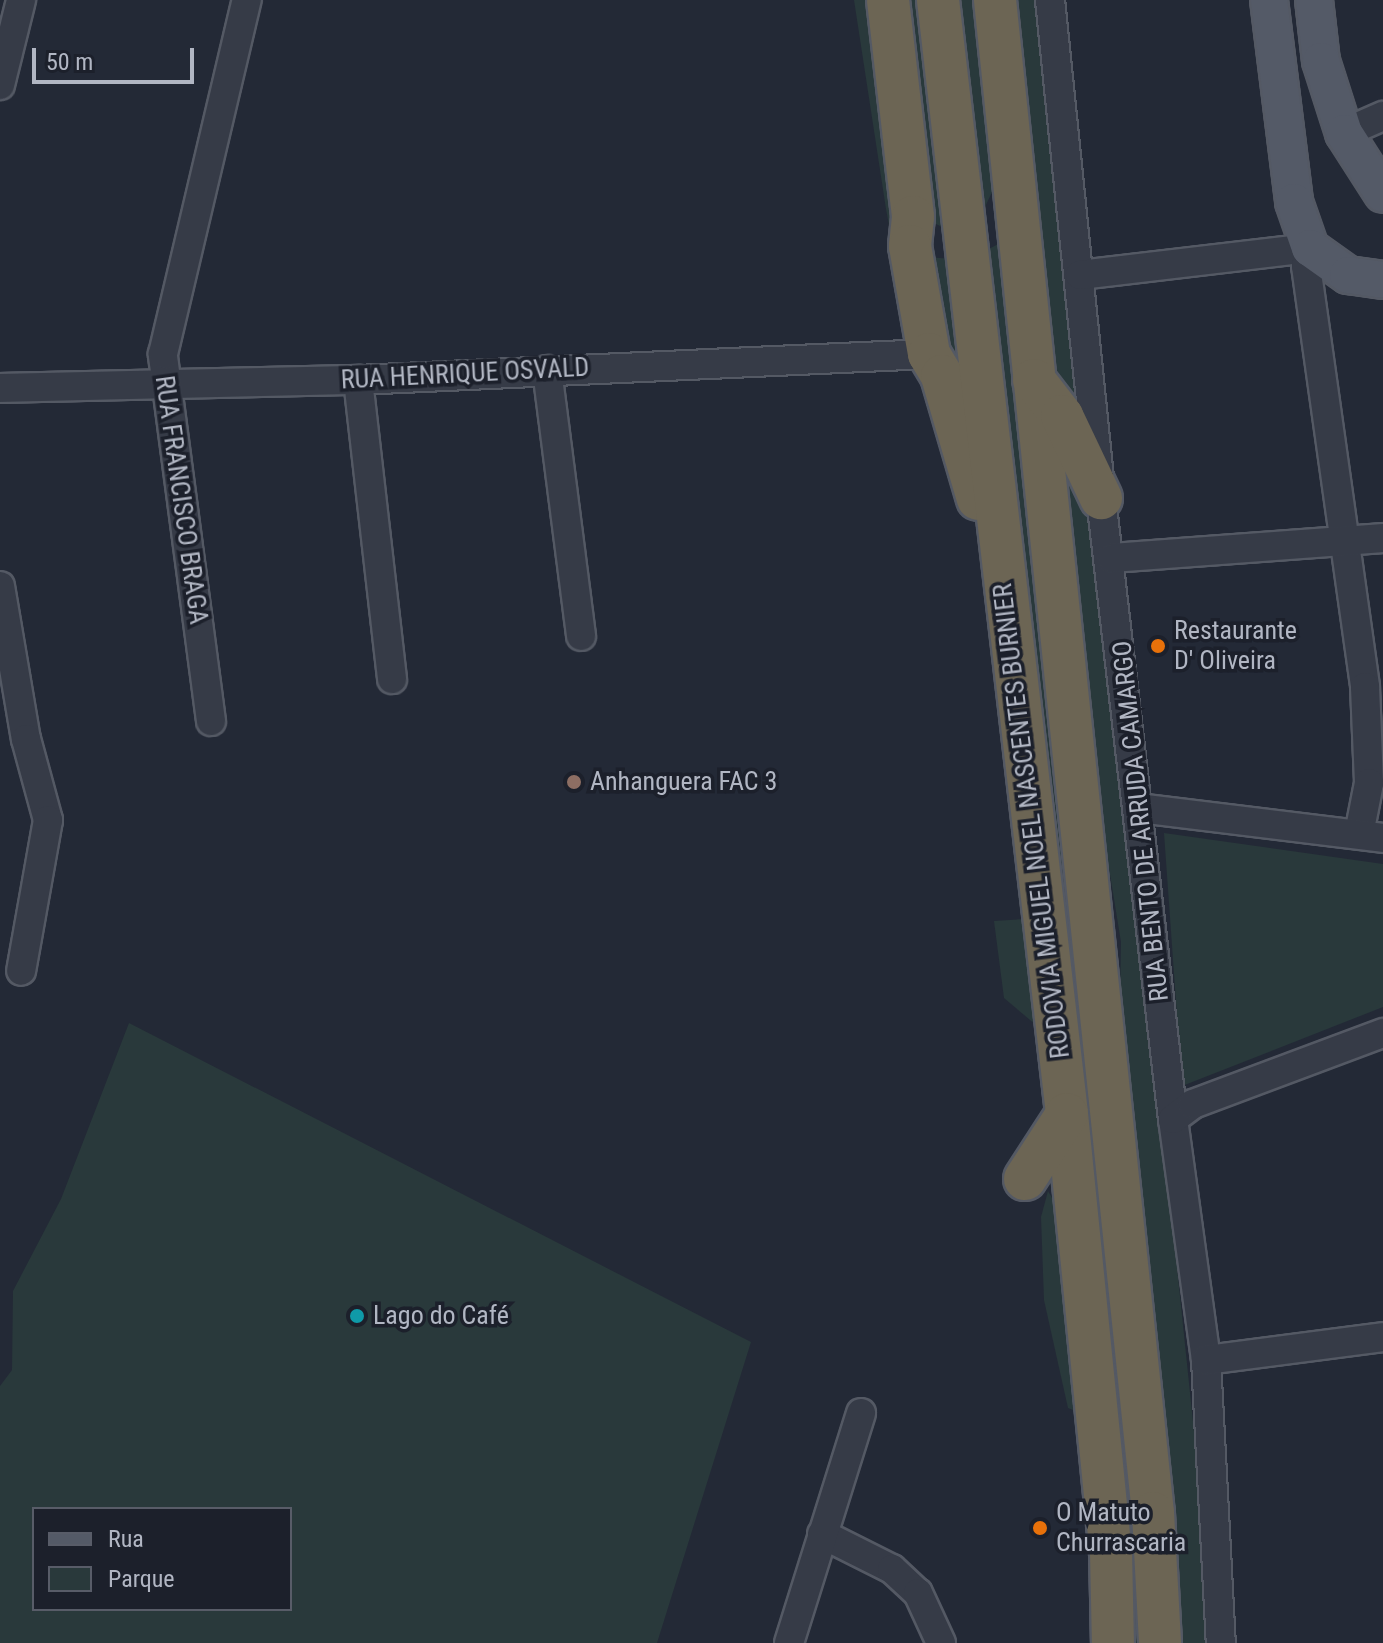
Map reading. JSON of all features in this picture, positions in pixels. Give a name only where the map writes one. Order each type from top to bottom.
[{"type":"highway","points":[[888,0],[913,217],[910,246],[929,354],[942,376],[1001,568]]},
{"type":"highway","name":"RODOVIA MIGUEL NOEL NASCENTES BURNIER","points":[[938,0],[965,242],[986,385],[1001,568],[1067,1114],[1111,1551],[1113,1643]]},
{"type":"highway","name":"RODOVIA MIGUEL NOEL NASCENTES BURNIER","points":[[995,0],[1031,375],[1153,1513],[1160,1643]]},
{"type":"highway","points":[[913,217],[925,233],[965,242],[1002,214],[1012,184]]},
{"type":"highway","points":[[1031,375],[1062,416],[1101,498]]},
{"type":"highway","points":[[1025,1179],[1067,1114]]},
{"type":"main road","points":[[1269,0],[1289,165],[1310,248],[1373,278]]},
{"type":"main road","points":[[1314,0],[1321,61],[1351,147],[1383,194]]},
{"type":"main road","points":[[1289,165],[1310,145],[1351,147]]},
{"type":"street","points":[[0,85],[21,0]]},
{"type":"street","name":"RUA FRANCISCO BRAGA","points":[[211,721],[163,354],[247,0]]},
{"type":"street","name":"RUA BENTO DE ARRUDA CAMARGO","points":[[1050,0],[1101,498],[1112,558],[1173,1119],[1206,1360],[1221,1643]]},
{"type":"street","points":[[1351,147],[1383,116]]},
{"type":"street","points":[[1080,275],[1310,248],[1306,266],[1365,687],[1371,836],[1139,808]]},
{"type":"street","points":[[1315,315],[1321,296],[1373,278]]},
{"type":"street","name":"RUA HENRIQUE OSVALD","points":[[0,388],[358,380],[929,354]]},
{"type":"street","points":[[547,370],[581,636]]},
{"type":"street","points":[[358,380],[392,679]]},
{"type":"street","points":[[1112,558],[1345,537],[1383,538]]},
{"type":"street","points":[[0,586],[26,739],[48,820],[21,971]]},
{"type":"street","points":[[1173,1119],[1193,1104],[1380,1041]]},
{"type":"street","points":[[1206,1360],[1383,1337]]},
{"type":"street","points":[[789,1643],[861,1413]]},
{"type":"street","points":[[822,1534],[892,1569],[910,1585],[934,1621],[941,1643]]},
{"type":"green space","points":[[854,0],[876,0],[909,331],[886,209]]},
{"type":"green space","points":[[898,0],[924,0],[944,228],[930,221]]},
{"type":"green space","points":[[956,0],[975,0],[993,190],[984,209]]},
{"type":"green space","points":[[1011,0],[1043,0],[1082,400],[1075,404],[1049,374]]},
{"type":"green space","points":[[1002,242],[1041,654],[1145,1643],[1128,1643],[985,251]]},
{"type":"green space","points":[[926,257],[954,259],[961,397]]},
{"type":"green space","points":[[1062,436],[1095,525],[1110,702],[1136,871],[1210,1586],[1208,1643],[1180,1643],[1176,1523],[1120,998],[1121,942],[1087,733],[1078,654],[1078,575],[1058,483]]},
{"type":"green space","points":[[1164,833],[1383,864],[1383,1007],[1182,1086]]},
{"type":"green space","points":[[1024,919],[1036,1025],[1004,998],[994,921]]},
{"type":"green space","name":"Lago do Café","points":[[129,1023],[751,1342],[657,1643],[0,1643],[0,1386],[12,1370],[13,1291],[61,1199]]},
{"type":"green space","points":[[1048,1191],[1058,1208],[1078,1412],[1068,1408],[1044,1300],[1041,1217]]},
{"type":"place","name":"Restaurante D' Oliveira","points":[[1158,646]]},
{"type":"place","name":"Anhanguera FAC 3","points":[[574,782]]},
{"type":"place","name":"Lago do Café","points":[[357,1316]]},
{"type":"place","name":"O Matuto Churrascaria","points":[[1040,1528]]}]
